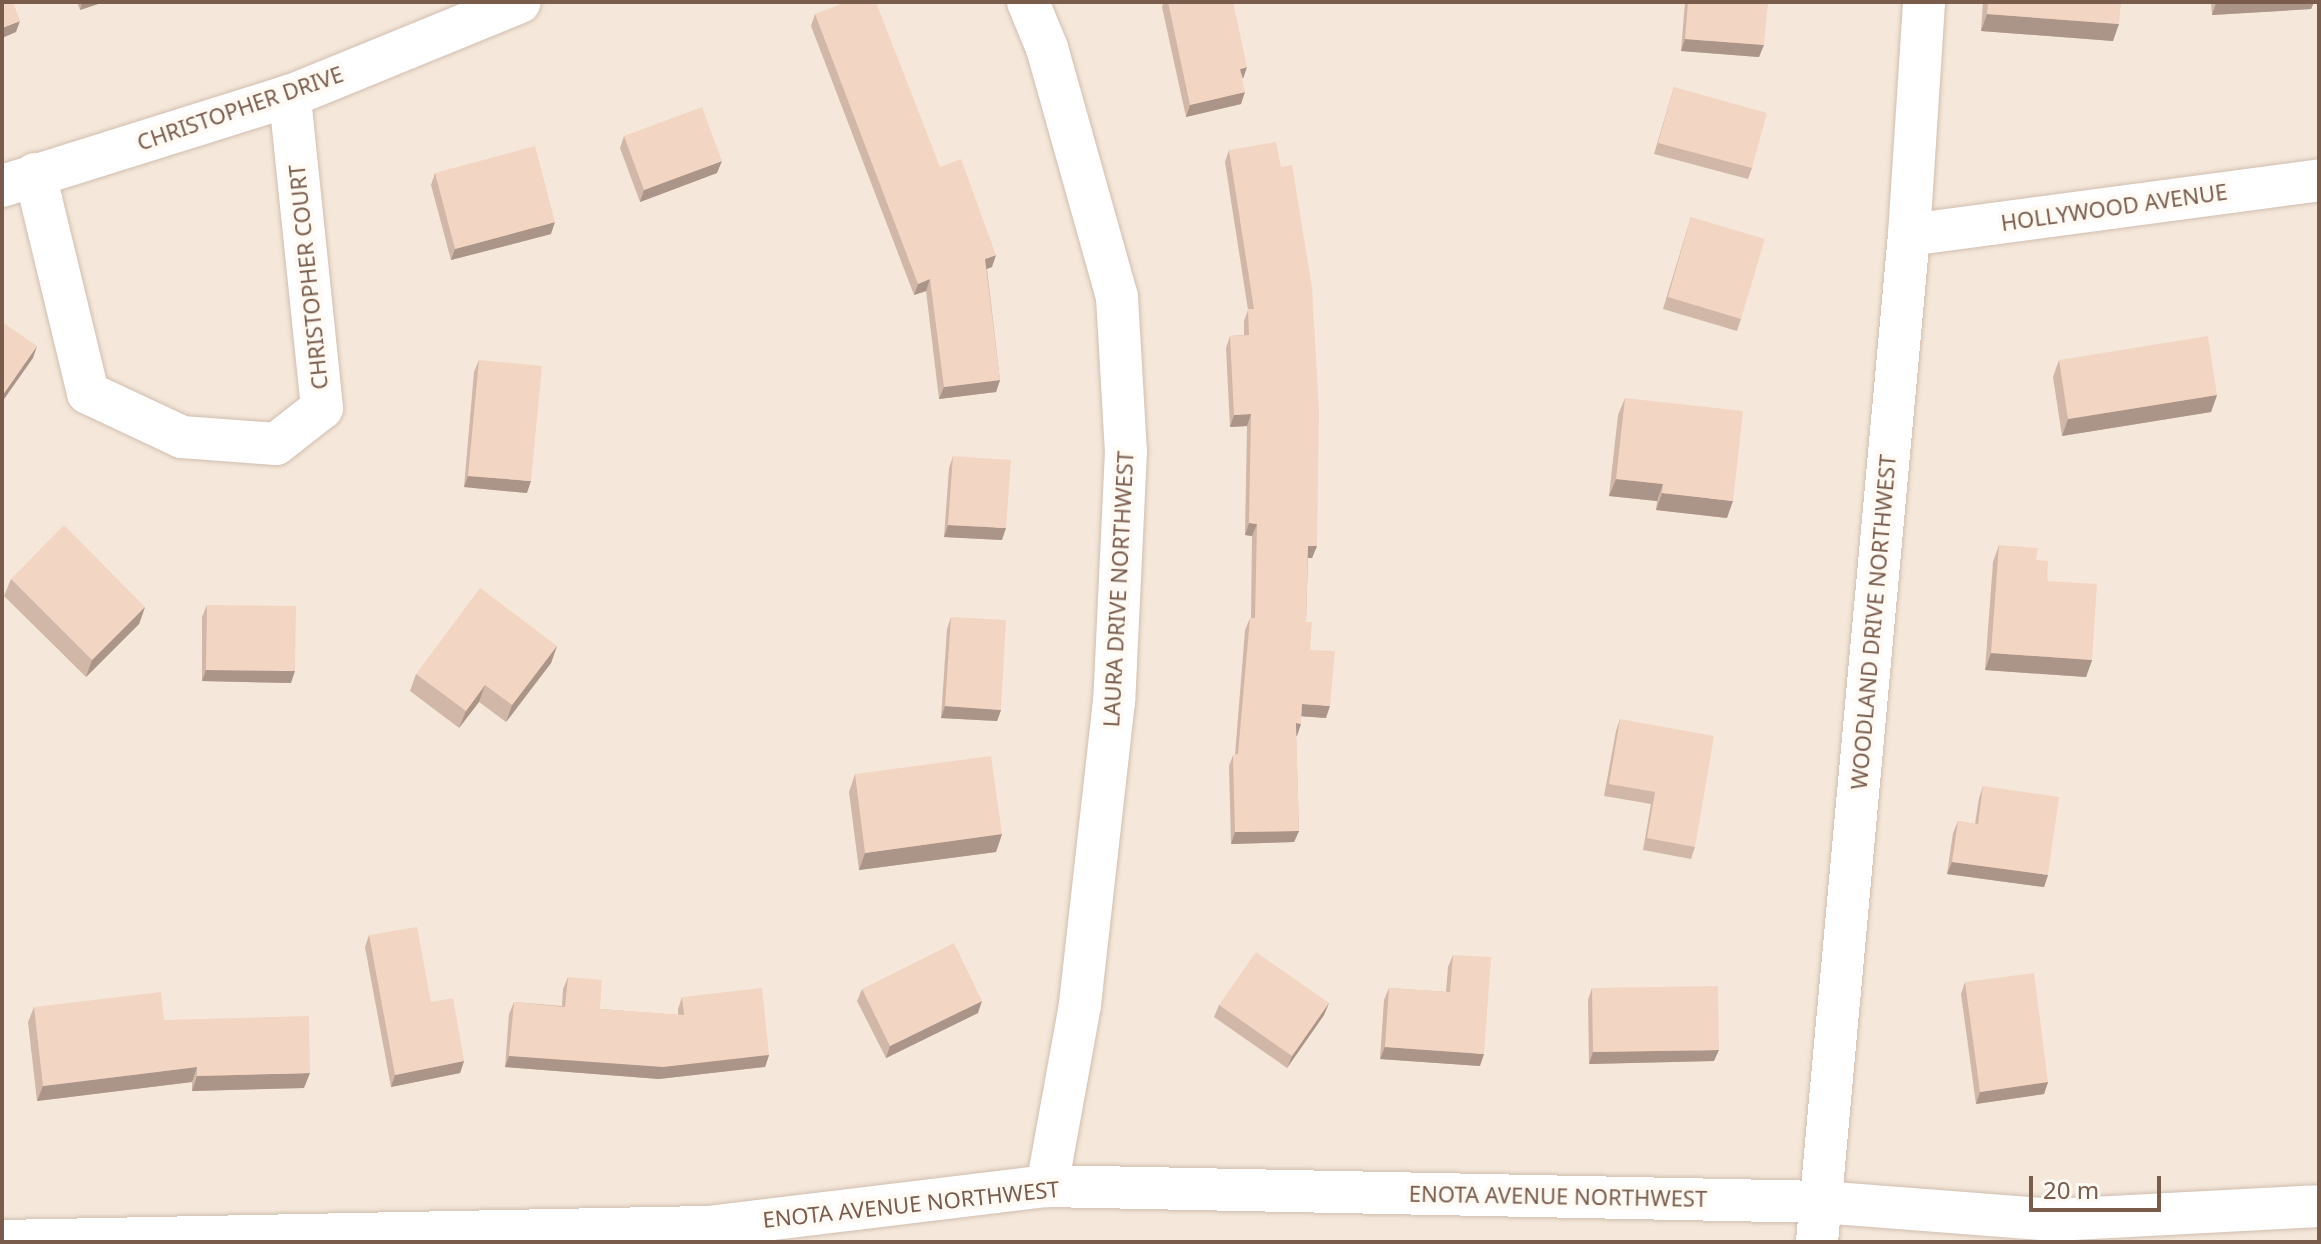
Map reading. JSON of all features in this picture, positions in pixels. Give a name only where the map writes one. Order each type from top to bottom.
[{"type":"street","name":"CHRISTOPHER DRIVE","points":[[19,180],[290,96],[520,2]]},
{"type":"street","name":"LAURA DRIVE NORTHWEST","points":[[1028,2],[1047,48],[1117,297],[1126,451],[1113,716],[1080,1005],[1047,1186]]},
{"type":"street","name":"WOODLAND DRIVE NORTHWEST","points":[[1819,1222],[1909,235],[1924,2]]},
{"type":"street","name":"CHRISTOPHER COURT","points":[[19,180],[88,393],[182,437],[276,444],[322,408],[290,96]]},
{"type":"street","name":"HOLLYWOOD AVENUE","points":[[1909,235],[2319,180]]},
{"type":"street","name":"ENOTA AVENUE NORTHWEST","points":[[2,1241],[708,1227],[1047,1186],[1819,1222],[2054,1220],[2319,1206]]},
{"type":"shaded area","points":[[2,2],[2319,2],[2319,1242],[2,1242]]},
{"type":"building","points":[[2,2],[13,2],[20,21],[2,28]]},
{"type":"building","points":[[847,2],[876,2],[940,167],[961,159],[996,255],[985,259],[1000,380],[944,387],[930,279],[918,284],[815,14]]},
{"type":"building","points":[[1168,2],[1233,2],[1247,67],[1240,69],[1245,92],[1190,105]]},
{"type":"building","points":[[1688,2],[1768,2],[1764,45],[1685,39]]},
{"type":"building","points":[[1988,2],[2121,2],[2119,24],[1987,14]]},
{"type":"building","points":[[1674,87],[1767,113],[1752,168],[1658,143]]},
{"type":"building","points":[[702,107],[722,161],[644,190],[624,136]]},
{"type":"building","points":[[1276,142],[1281,167],[1292,165],[1312,288],[1319,412],[1317,546],[1308,546],[1306,622],[1312,622],[1310,650],[1335,651],[1330,706],[1302,704],[1301,724],[1296,723],[1299,831],[1235,832],[1233,755],[1238,754],[1250,618],[1255,618],[1257,524],[1249,523],[1251,414],[1234,415],[1230,336],[1249,335],[1248,309],[1254,309],[1229,150]]},
{"type":"building","points":[[535,146],[555,222],[455,249],[435,173]]},
{"type":"building","points":[[1691,217],[1765,239],[1741,319],[1668,297]]},
{"type":"building","points":[[2,322],[37,346],[2,396]]},
{"type":"building","points":[[2208,336],[2217,395],[2068,419],[2059,360]]},
{"type":"building","points":[[479,360],[542,366],[531,481],[468,476]]},
{"type":"building","points":[[1625,398],[1743,411],[1733,501],[1662,493],[1663,484],[1616,479]]},
{"type":"building","points":[[953,456],[1011,460],[1006,528],[948,525]]},
{"type":"building","points":[[64,525],[145,607],[92,660],[11,579]]},
{"type":"building","points":[[1999,545],[2038,548],[2036,560],[2048,561],[2047,581],[2097,584],[2092,660],[1991,653]]},
{"type":"building","points":[[480,588],[557,646],[512,705],[485,685],[466,711],[416,674]]},
{"type":"building","points":[[207,605],[296,606],[295,671],[206,670]]},
{"type":"building","points":[[951,617],[1006,620],[1001,710],[945,706]]},
{"type":"building","points":[[1620,719],[1714,736],[1695,847],[1647,838],[1655,792],[1609,784]]},
{"type":"building","points":[[991,756],[1002,834],[865,853],[855,774]]},
{"type":"building","points":[[1983,786],[2059,797],[2048,875],[1952,862],[1958,821],[1978,824]]},
{"type":"building","points":[[417,927],[431,1002],[453,998],[464,1061],[395,1075],[369,935]]},
{"type":"building","points":[[954,943],[982,1001],[890,1046],[862,989]]},
{"type":"building","points":[[1256,952],[1329,1003],[1292,1056],[1219,1005]]},
{"type":"building","points":[[1453,955],[1491,957],[1484,1054],[1385,1047],[1389,988],[1450,992]]},
{"type":"building","points":[[2034,973],[2048,1082],[1980,1092],[1965,982]]},
{"type":"building","points":[[568,977],[602,980],[600,1009],[684,1015],[682,997],[762,988],[769,1055],[663,1067],[509,1056],[514,1002],[565,1007]]},
{"type":"building","points":[[1718,986],[1719,1050],[1593,1052],[1592,988]]},
{"type":"building","points":[[161,992],[164,1020],[309,1016],[310,1073],[197,1076],[197,1067],[43,1086],[34,1007]]}]
